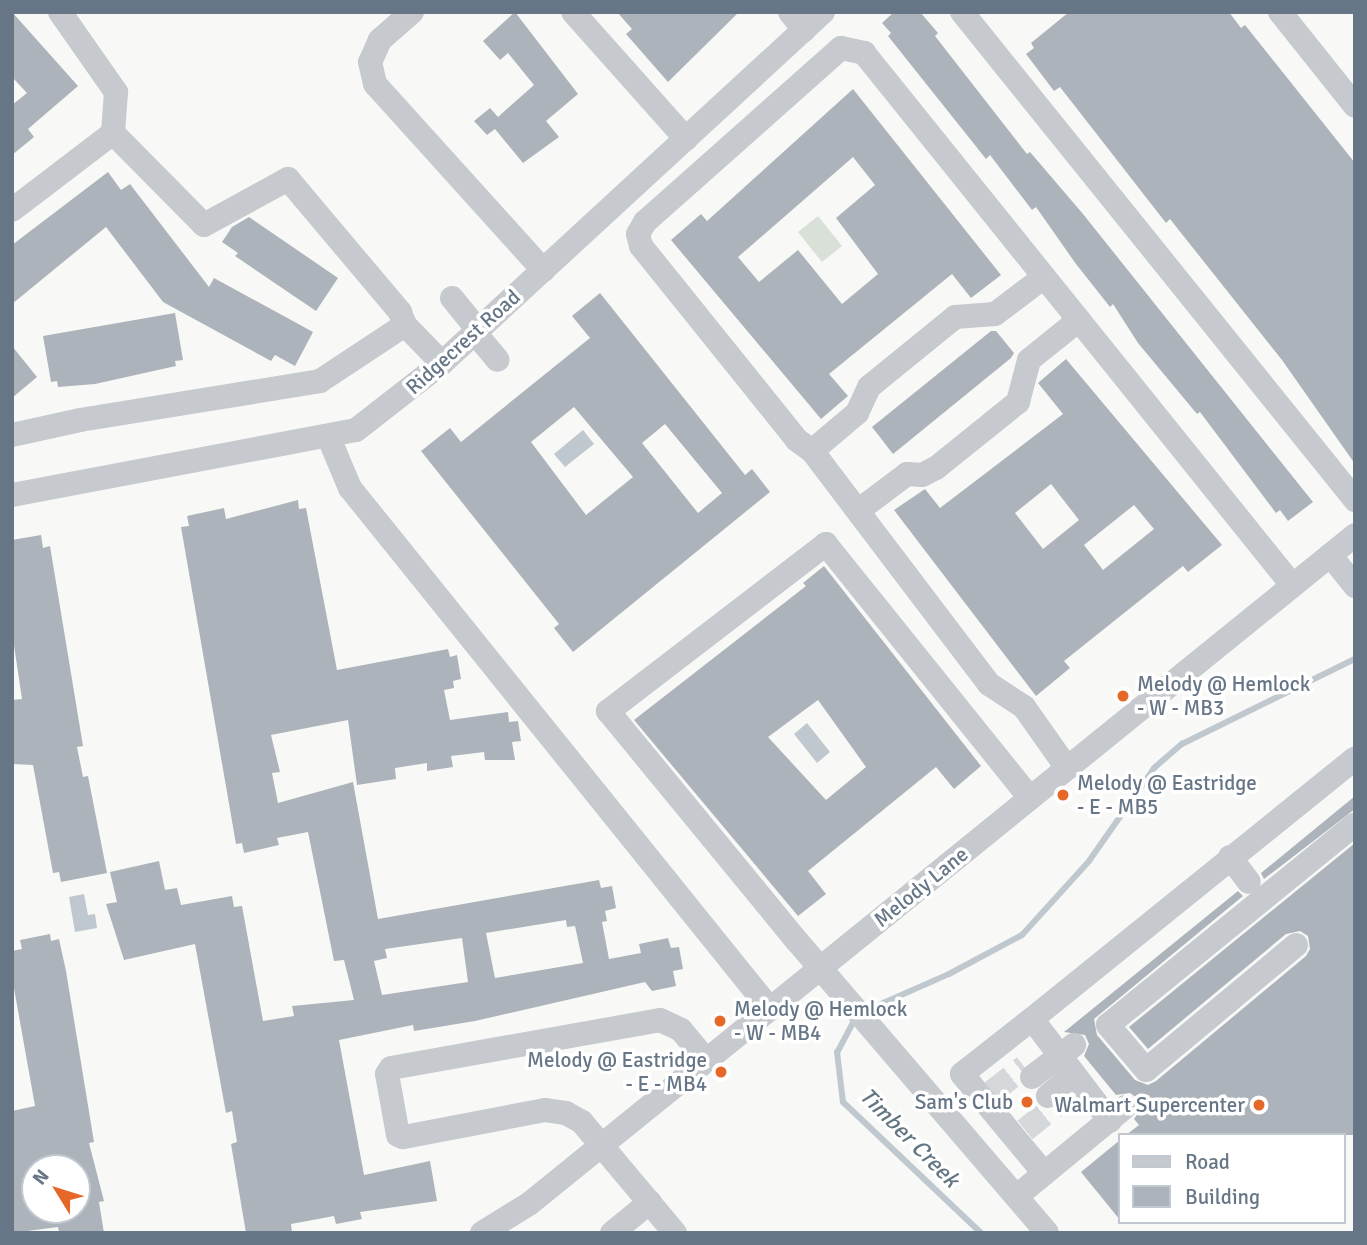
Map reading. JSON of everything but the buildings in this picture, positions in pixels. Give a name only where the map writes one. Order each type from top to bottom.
[{"type":"street","points":[[12,210],[113,132],[116,92],[60,12]]},
{"type":"street","points":[[412,12],[380,40],[370,62],[375,84],[542,271]]},
{"type":"street","points":[[573,12],[686,139]]},
{"type":"street","name":"Ridgecrest Road","points":[[13,491],[329,438],[372,420],[442,363],[686,139],[797,21],[823,12]]},
{"type":"street","points":[[962,12],[1355,500]]},
{"type":"street","points":[[1280,12],[1355,106]]},
{"type":"street","points":[[1067,768],[1024,706],[989,684],[862,522],[859,510],[812,450],[779,419],[640,246],[638,234],[645,222],[841,48],[864,53],[1292,585]]},
{"type":"street","points":[[113,132],[204,225],[288,179],[400,312],[405,325],[442,363]]},
{"type":"street","points":[[812,450],[857,413],[869,387],[955,317],[995,314],[1044,277]]},
{"type":"street","points":[[452,298],[498,360]]},
{"type":"street","points":[[859,510],[907,474],[922,475],[936,468],[1018,402],[1029,360],[1079,320]]},
{"type":"street","points":[[12,435],[80,419],[320,381],[405,325]]},
{"type":"street","points":[[329,438],[350,488],[770,1009]]},
{"type":"street","name":"Melody Lane","points":[[482,1233],[529,1204],[1355,535]]},
{"type":"street","points":[[1030,798],[826,544],[608,711],[906,1070],[1047,1233]]},
{"type":"street","points":[[1330,555],[1355,586]]},
{"type":"street","points":[[1044,1173],[1004,1115],[962,1074],[1355,758]]},
{"type":"street","points":[[1296,945],[1146,1070],[1108,1025],[1355,824]]},
{"type":"street","points":[[1230,857],[1249,882]]},
{"type":"street","points":[[1017,1196],[1117,1114],[1032,1019]]},
{"type":"street","points":[[675,1233],[604,1143],[582,1122],[566,1113],[545,1110],[403,1137],[398,1135],[387,1074],[391,1069],[660,1020],[681,1030],[706,1060]]},
{"type":"street","points":[[1068,1061],[1040,1086],[1068,1061]]},
{"type":"street","points":[[612,1233],[650,1202]]},
{"type":"shaded area","points":[[818,216],[842,246],[822,262],[798,232]]},
{"type":"shaded area","points":[[583,430],[594,444],[565,467],[554,454]]},
{"type":"shaded area","points":[[807,723],[830,752],[817,763],[794,734]]},
{"type":"shaded area","points":[[84,894],[88,915],[95,914],[97,928],[75,932],[69,897]]},
{"type":"waterway","name":"Timber Creek","points":[[865,1011],[949,974],[1022,935],[1089,861],[1154,768],[1182,744],[1355,659]]},
{"type":"waterway","name":"Timber Creek","points":[[856,1017],[837,1052],[843,1102],[981,1233]]},
{"type":"tunnel","points":[[992,1092],[1024,1067]]},
{"type":"tunnel","points":[[1025,1130],[1056,1105]]},
{"type":"place","name":"Melody @ Hemlock - W - MB3","points":[[1123,696]]},
{"type":"place","name":"Melody @ Eastridge - E - MB5","points":[[1063,795]]},
{"type":"place","name":"Melody @ Hemlock - W - MB4","points":[[720,1021]]},
{"type":"place","name":"Melody @ Eastridge - E - MB4","points":[[721,1072]]},
{"type":"place","name":"Sam's Club","points":[[1027,1102]]},
{"type":"place","name":"Walmart Supercenter","points":[[1259,1105]]}]
